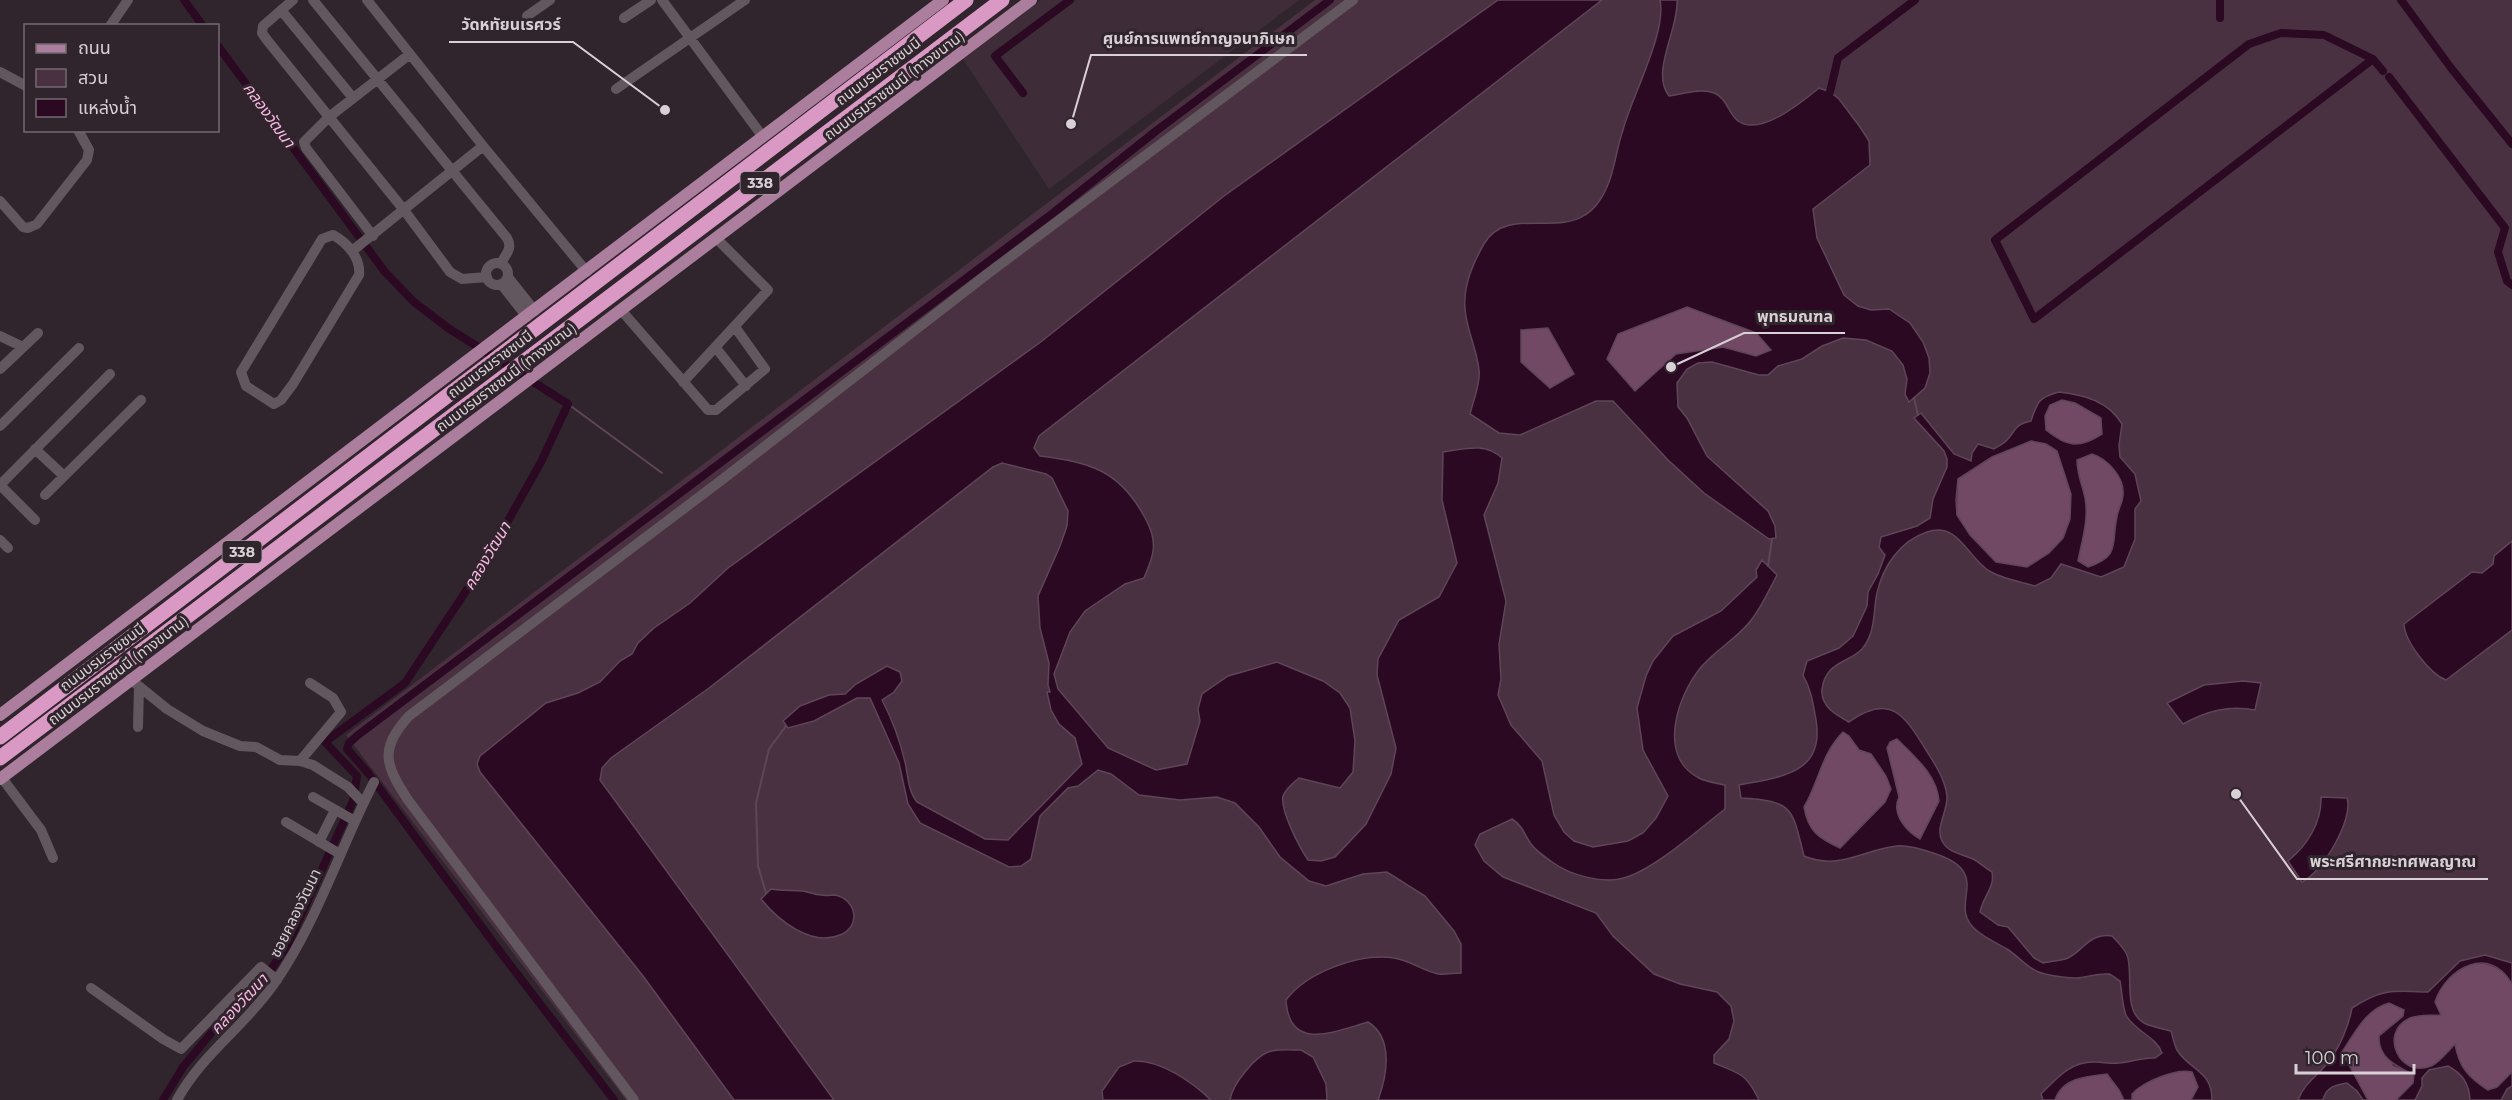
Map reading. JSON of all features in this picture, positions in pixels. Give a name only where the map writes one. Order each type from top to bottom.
[{"type":"highway","name":"ถนนบรมราชชนนี","points":[[0,737],[495,349],[966,0]]},
{"type":"highway","name":"ถนนบรมราชชนนี","points":[[0,758],[498,379],[1002,0]]},
{"type":"highway","points":[[0,727],[63,689]]},
{"type":"highway","points":[[0,774],[77,699]]},
{"type":"main road","name":"338","points":[[495,349],[531,314],[943,0]]},
{"type":"main road","name":"ถนนบรมราชชนนี (ทางขนาน)","points":[[0,774],[134,683],[516,387],[1031,0]]},
{"type":"main road","name":"338","points":[[0,716],[478,362]]},
{"type":"street","points":[[111,24],[128,0]]},
{"type":"street","points":[[293,0],[263,26],[262,33],[404,210],[442,264],[454,276],[474,279],[487,277]]},
{"type":"street","points":[[313,0],[510,243],[510,248],[501,263]]},
{"type":"street","points":[[367,0],[587,272]]},
{"type":"street","points":[[527,16],[550,0]]},
{"type":"street","points":[[624,18],[651,0]]},
{"type":"street","points":[[662,0],[763,137]]},
{"type":"street","points":[[616,89],[745,0]]},
{"type":"street","points":[[634,1100],[408,800],[394,778],[389,763],[390,741],[397,730],[410,716],[719,482],[986,274],[1353,0]]},
{"type":"street","points":[[281,10],[353,98]]},
{"type":"street","points":[[410,54],[328,117],[306,139],[304,145],[363,243],[359,275],[284,397],[274,404],[246,386],[241,372],[244,365],[322,239],[333,236],[363,243],[483,146]]},
{"type":"street","points":[[0,72],[24,85]]},
{"type":"street","points":[[0,201],[24,227],[28,228],[37,224],[87,160],[89,150],[79,132]]},
{"type":"street","points":[[683,382],[768,290],[716,238]]},
{"type":"street","points":[[487,277],[489,267],[494,263],[501,263],[508,270],[505,280]]},
{"type":"street","points":[[487,277],[494,284],[505,280]]},
{"type":"street","points":[[505,280],[531,314]]},
{"type":"street","points":[[621,310],[708,410],[712,411],[765,369],[735,327]]},
{"type":"street","points":[[0,369],[38,333]]},
{"type":"street","points":[[0,336],[23,347]]},
{"type":"street","points":[[2,422],[79,348]]},
{"type":"street","points":[[716,348],[746,386]]},
{"type":"street","points":[[35,520],[0,485],[110,374]]},
{"type":"street","points":[[45,495],[141,400]]},
{"type":"street","points":[[35,449],[64,476]]},
{"type":"street","points":[[134,683],[138,727]]},
{"type":"street","points":[[134,683],[203,731],[240,746],[256,747],[280,760],[300,761],[313,765],[348,787],[361,801]]},
{"type":"street","points":[[300,761],[341,712],[333,698],[310,683]]},
{"type":"street","points":[[0,774],[41,830],[53,858]]},
{"type":"street","name":"ซอยคลองวัฒนา","points":[[177,1100],[198,1068],[225,1036],[254,1009],[275,979],[308,924],[352,820],[374,782]]},
{"type":"street","points":[[313,797],[352,820]]},
{"type":"street","points":[[321,844],[337,811]]},
{"type":"street","points":[[286,822],[338,853]]},
{"type":"street","points":[[91,988],[163,1039],[181,1049],[261,967],[275,979]]},
{"type":"shaded area","points":[[1041,0],[1299,0],[1049,189],[963,59]]},
{"type":"shaded area","points":[[1687,307],[1756,333],[1772,350],[1756,356],[1723,347],[1677,354],[1635,391],[1607,359],[1618,334]]},
{"type":"shaded area","points":[[1548,328],[1574,374],[1550,388],[1521,362],[1521,330]]},
{"type":"shaded area","points":[[2062,400],[2075,403],[2101,418],[2102,434],[2086,442],[2073,444],[2060,440],[2046,430],[2045,416],[2050,405]]},
{"type":"shaded area","points":[[2031,441],[2046,444],[2057,451],[2071,494],[2070,519],[2063,538],[2049,553],[2027,567],[1996,562],[1970,535],[1957,515],[1958,479],[1992,457]]},
{"type":"shaded area","points":[[2092,454],[2109,464],[2118,475],[2123,495],[2117,517],[2113,548],[2106,558],[2088,567],[2078,561],[2086,508],[2077,459]]},
{"type":"shaded area","points":[[1843,732],[1849,736],[1859,750],[1871,754],[1886,776],[1891,789],[1885,802],[1840,848],[1815,833],[1808,822],[1804,807],[1824,760]]},
{"type":"shaded area","points":[[1897,739],[1924,767],[1937,791],[1939,801],[1921,839],[1908,832],[1895,804],[1887,748],[1890,742]]},
{"type":"shaded area","points":[[2474,963],[2496,968],[2505,974],[2512,984],[2512,1072],[2497,1087],[2488,1090],[2466,1071],[2459,1059],[2455,1044],[2437,1062],[2419,1068],[2410,1066],[2402,1060],[2395,1044],[2395,1034],[2408,1019],[2441,1015],[2435,1002],[2441,989],[2455,973]]},
{"type":"shaded area","points":[[2389,1003],[2404,1010],[2403,1016],[2379,1035],[2393,1066],[2414,1074],[2413,1083],[2396,1100],[2368,1100],[2342,1052],[2367,1016]]},
{"type":"shaded area","points":[[2182,1069],[2192,1071],[2198,1087],[2191,1100],[2132,1100],[2132,1094],[2142,1086],[2163,1075]]},
{"type":"shaded area","points":[[2107,1074],[2124,1100],[2055,1100],[2058,1093],[2069,1083],[2084,1077]]},
{"type":"green space","points":[[1315,0],[2512,0],[2512,1100],[626,1100],[346,735]]},
{"type":"water","points":[[1498,0],[1602,0],[1039,436],[1034,448],[1040,456],[1088,465],[1113,478],[1124,488],[1144,516],[1153,542],[1152,558],[1144,578],[1125,584],[1085,611],[1070,632],[1054,674],[1058,689],[1108,748],[1156,770],[1187,764],[1200,721],[1198,709],[1202,694],[1228,676],[1277,662],[1323,681],[1340,693],[1350,708],[1355,741],[1353,772],[1340,788],[1299,778],[1286,791],[1283,803],[1291,829],[1308,860],[1321,861],[1335,857],[1366,824],[1391,774],[1396,748],[1377,675],[1378,659],[1399,620],[1439,597],[1457,563],[1442,500],[1443,452],[1467,448],[1489,450],[1502,458],[1498,483],[1484,515],[1506,601],[1499,644],[1501,679],[1498,695],[1511,725],[1542,761],[1554,815],[1564,832],[1574,841],[1593,847],[1628,841],[1643,833],[1656,818],[1668,796],[1643,750],[1637,708],[1653,661],[1673,636],[1721,611],[1757,577],[1756,570],[1762,560],[1777,575],[1765,598],[1747,625],[1708,660],[1693,678],[1685,692],[1675,724],[1678,755],[1686,768],[1699,778],[1725,785],[1725,809],[1678,847],[1651,865],[1618,879],[1598,879],[1578,875],[1559,867],[1535,849],[1521,827],[1512,819],[1480,834],[1475,845],[1484,861],[1503,877],[1596,913],[1613,936],[1654,974],[1680,984],[1717,992],[1731,1006],[1734,1021],[1729,1039],[1714,1055],[1714,1063],[1746,1079],[1759,1100],[1378,1100],[1384,1080],[1386,1058],[1382,1038],[1376,1029],[1368,1022],[1329,1033],[1305,1033],[1296,1027],[1289,1017],[1286,1000],[1295,990],[1320,973],[1365,959],[1394,958],[1438,974],[1461,973],[1461,944],[1454,931],[1425,896],[1387,872],[1363,874],[1326,886],[1309,881],[1280,857],[1259,827],[1235,803],[1217,797],[1180,800],[1139,795],[1111,774],[1098,770],[1078,786],[1068,788],[1040,816],[1031,859],[1021,866],[1009,867],[920,823],[908,804],[899,763],[870,698],[857,698],[814,721],[788,728],[783,721],[800,706],[829,695],[845,694],[856,684],[887,666],[900,672],[902,681],[894,692],[882,700],[898,738],[914,798],[917,802],[985,839],[1008,840],[1082,764],[1075,738],[1059,724],[1051,710],[1047,692],[1050,692],[1049,663],[1040,628],[1038,596],[1060,546],[1067,526],[1068,511],[1052,478],[1046,474],[1002,463],[993,467],[709,688],[611,758],[602,768],[600,780],[834,1100],[734,1100],[643,976],[480,772],[477,764],[480,756],[546,703],[578,693],[600,682],[620,661],[632,654],[638,643],[654,628],[690,603],[728,568],[1042,341],[1224,196]]},
{"type":"water","points":[[1660,0],[1677,0],[1663,75],[1664,86],[1669,96],[1697,91],[1714,93],[1722,98],[1738,121],[1747,125],[1758,125],[1780,116],[1819,88],[1839,99],[1869,141],[1870,165],[1813,209],[1817,238],[1844,295],[1858,306],[1871,310],[1889,309],[1910,323],[1923,342],[1929,358],[1930,373],[1925,388],[1909,402],[1905,394],[1907,379],[1903,365],[1892,351],[1866,340],[1843,338],[1822,346],[1802,359],[1778,366],[1768,375],[1759,375],[1712,362],[1698,363],[1687,369],[1677,383],[1678,407],[1687,418],[1707,456],[1768,511],[1775,526],[1776,538],[1769,539],[1704,493],[1668,460],[1613,401],[1596,401],[1520,435],[1499,433],[1470,414],[1479,375],[1478,362],[1466,316],[1465,299],[1467,283],[1476,259],[1493,233],[1505,227],[1573,220],[1585,215],[1597,205],[1611,176],[1627,116],[1654,46],[1661,13]],"holes":[[[1687,307],[1756,333],[1771,350],[1756,356],[1723,347],[1676,354],[1635,391],[1607,359],[1618,334]],[[1548,328],[1574,374],[1550,388],[1521,362],[1521,330]]]},
{"type":"water","points":[[2069,393],[2095,400],[2110,410],[2122,424],[2120,457],[2135,474],[2141,501],[2135,509],[2135,539],[2124,567],[2101,577],[2061,564],[2051,578],[2035,586],[1991,572],[1963,543],[1948,532],[1938,530],[1917,536],[1901,548],[1888,564],[1880,583],[1872,629],[1866,643],[1857,654],[1828,673],[1824,680],[1822,695],[1830,709],[1849,722],[1875,709],[1886,709],[1903,718],[1933,761],[1944,784],[1947,802],[1940,830],[1942,841],[1952,851],[1973,859],[1992,872],[1992,883],[1980,912],[1998,925],[2008,927],[2034,958],[2043,963],[2068,958],[2092,939],[2112,936],[2123,947],[2127,955],[2131,1001],[2137,1017],[2144,1023],[2171,1031],[2174,1043],[2182,1057],[2208,1082],[2212,1100],[2191,1100],[2198,1087],[2192,1072],[2185,1071],[2169,1074],[2137,1089],[2132,1094],[2132,1100],[2124,1100],[2107,1074],[2076,1080],[2063,1087],[2055,1100],[2043,1100],[2041,1094],[2053,1082],[2079,1064],[2155,1058],[2162,1053],[2155,1042],[2134,1025],[2126,1015],[2120,981],[2109,974],[2073,978],[2039,972],[1980,933],[1968,920],[1965,910],[1967,879],[1962,870],[1952,861],[1925,850],[1901,846],[1841,860],[1817,860],[1804,856],[1797,827],[1788,810],[1772,802],[1741,798],[1739,785],[1770,779],[1796,770],[1814,752],[1817,738],[1816,720],[1810,691],[1803,675],[1807,661],[1839,648],[1853,636],[1867,606],[1868,592],[1885,555],[1879,547],[1881,537],[1917,526],[1930,518],[1933,499],[1947,467],[1947,459],[1944,451],[1914,418],[1921,413],[1954,454],[1971,461],[1972,453],[1978,444],[1994,449],[2002,444],[2018,426],[2031,421],[2040,401],[2052,394]],"holes":[[[2062,400],[2075,403],[2101,418],[2102,434],[2080,444],[2060,440],[2046,430],[2045,416],[2050,405]],[[2031,441],[2046,444],[2057,451],[2071,494],[2070,519],[2063,538],[2049,553],[2027,567],[1996,562],[1970,535],[1957,515],[1958,479],[1992,457]],[[2092,454],[2098,456],[2118,475],[2123,488],[2113,548],[2106,558],[2088,567],[2078,561],[2086,514],[2077,460]],[[1843,732],[1849,736],[1859,750],[1871,754],[1886,776],[1891,789],[1885,802],[1840,848],[1815,833],[1808,822],[1804,807],[1830,749]],[[1897,739],[1924,767],[1934,783],[1939,801],[1920,839],[1905,827],[1898,816],[1899,797],[1887,748],[1890,742]]]},
{"type":"water","points":[[2512,541],[2512,630],[2446,680],[2440,677],[2419,656],[2409,640],[2404,624],[2472,572],[2482,573],[2493,564],[2494,556]]},
{"type":"water","points":[[2243,681],[2261,683],[2255,710],[2236,708],[2218,710],[2183,724],[2167,703],[2204,685]]},
{"type":"water","points":[[2321,797],[2347,798],[2346,819],[2327,857],[2310,877],[2302,882],[2288,861],[2312,833],[2319,815]]},
{"type":"water","points":[[771,889],[842,897],[852,907],[854,919],[847,931],[840,935],[829,938],[807,934],[786,923],[761,899]]},
{"type":"water","points":[[2485,955],[2512,963],[2512,984],[2503,972],[2492,965],[2481,963],[2469,965],[2449,979],[2441,990],[2435,1002],[2441,1015],[2408,1019],[2399,1026],[2394,1044],[2402,1061],[2420,1068],[2434,1064],[2455,1044],[2459,1059],[2466,1071],[2488,1090],[2497,1087],[2512,1072],[2512,1086],[2507,1089],[2501,1100],[2470,1100],[2464,1080],[2458,1072],[2448,1066],[2429,1070],[2422,1078],[2422,1086],[2415,1100],[2396,1100],[2413,1083],[2414,1075],[2389,1060],[2379,1044],[2379,1036],[2403,1016],[2404,1010],[2389,1003],[2367,1016],[2342,1052],[2368,1100],[2363,1100],[2347,1083],[2332,1087],[2326,1092],[2323,1100],[2298,1100],[2304,1089],[2334,1054],[2341,1042],[2352,1008],[2372,997],[2388,992],[2428,992],[2460,961]]},
{"type":"water","points":[[1301,1050],[1313,1057],[1326,1084],[1327,1100],[1230,1100],[1240,1079],[1252,1064],[1266,1053]]},
{"type":"water","points":[[1134,1061],[1155,1064],[1176,1073],[1211,1100],[1103,1100],[1102,1091],[1119,1067]]},
{"type":"waterway","name":"คลองวัฒนา","points":[[184,0],[202,24]]},
{"type":"waterway","points":[[1023,93],[995,56],[1070,0]]},
{"type":"waterway","points":[[369,774],[347,749],[349,743],[358,735],[1053,213],[1156,131],[1330,0]]},
{"type":"waterway","points":[[1830,92],[1838,58],[1915,0]]},
{"type":"waterway","points":[[2220,0],[2220,18]]},
{"type":"waterway","points":[[2401,0],[2451,68],[2512,144]]},
{"type":"waterway","points":[[2281,33],[2324,35],[2373,59],[2034,319],[1995,240],[2249,44],[2281,33]]},
{"type":"waterway","name":"คลองวัฒนา","points":[[163,1100],[183,1067],[213,1031],[266,977],[288,944],[353,801],[357,776],[325,742],[405,683],[482,567],[541,462],[568,404],[448,328],[414,302],[385,272],[219,47]]},
{"type":"waterway","points":[[2373,59],[2383,71]]},
{"type":"waterway","points":[[2389,77],[2505,228],[2498,252],[2507,281],[2512,285]]},
{"type":"waterway","points":[[1914,398],[1918,415]]},
{"type":"waterway","points":[[568,404],[662,473]]},
{"type":"waterway","points":[[1768,566],[1772,539]]},
{"type":"waterway","points":[[766,893],[758,866],[756,803],[769,749],[786,726]]},
{"type":"waterway","points":[[371,777],[501,953],[614,1100]]},
{"type":"place","name":"วัดหทัยนเรศวร์","points":[[665,110]]},
{"type":"place","name":"ศูนย์การแพทย์กาญจนาภิเษก","points":[[1071,124]]},
{"type":"place","name":"พุทธมณฑล","points":[[1671,367]]},
{"type":"place","name":"พระศรีศากยะทศพลญาณ","points":[[2236,794]]}]
